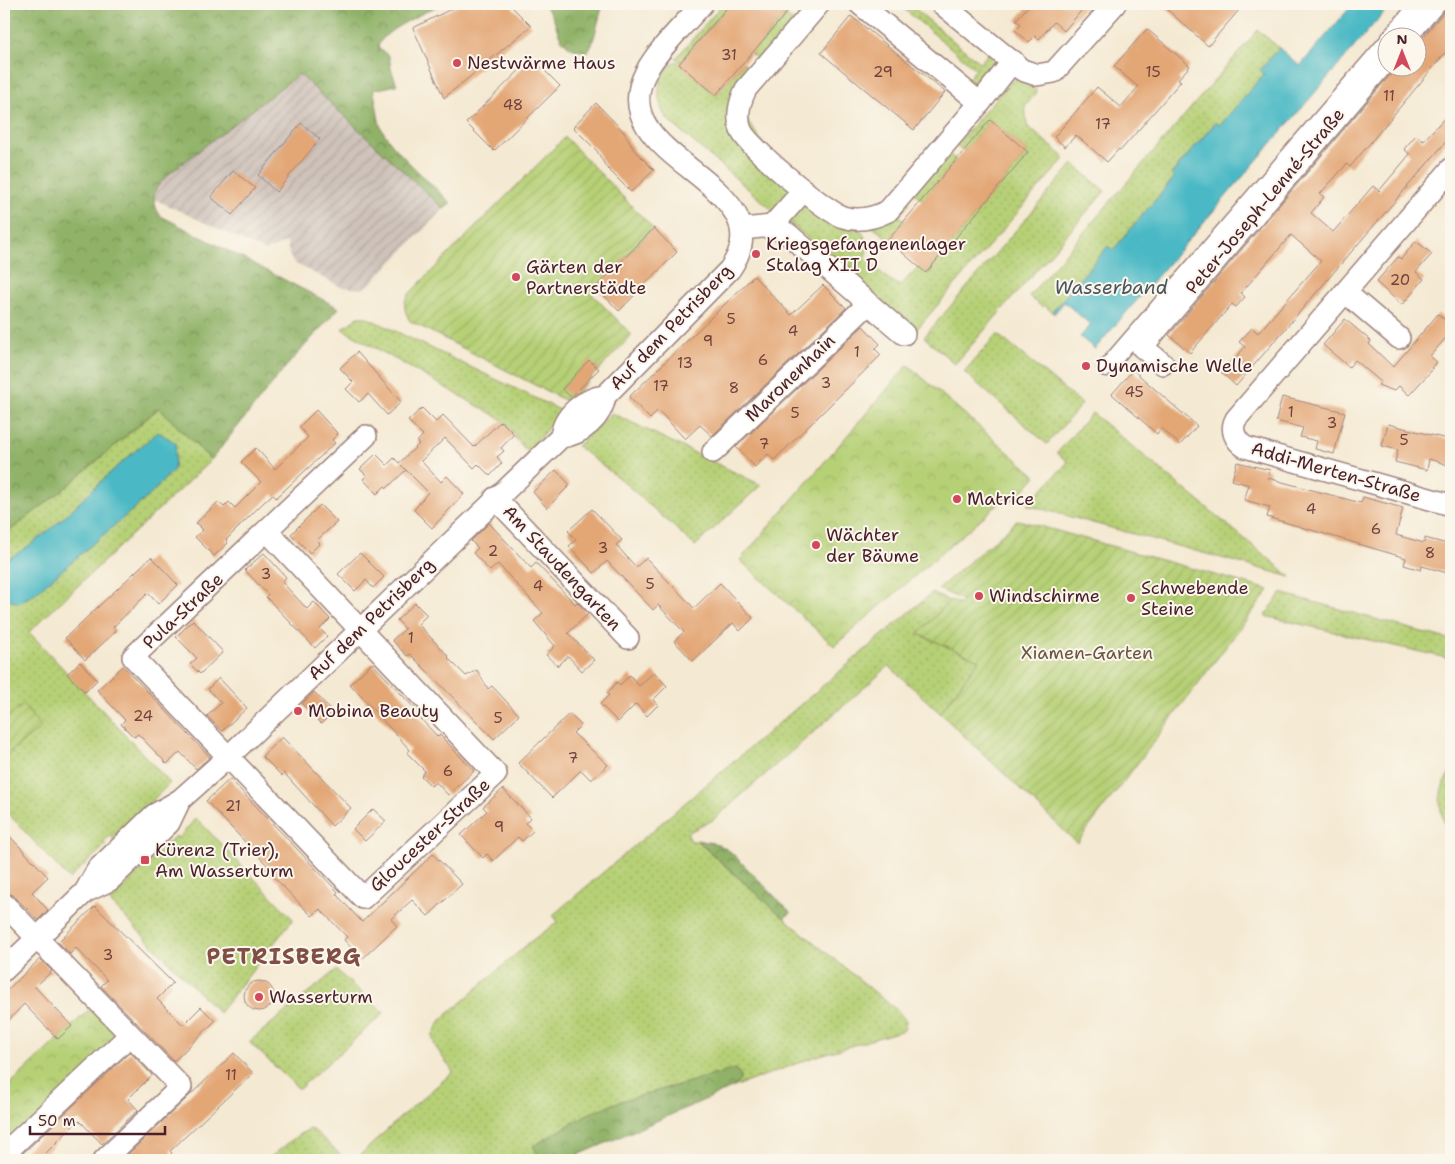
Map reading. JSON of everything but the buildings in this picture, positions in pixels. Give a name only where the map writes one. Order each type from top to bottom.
[{"type":"street","points":[[702,4],[646,72],[640,93],[641,110],[652,135],[720,193],[733,209],[742,229],[772,226],[788,234],[904,334]]},
{"type":"street","points":[[819,4],[746,89],[739,115],[740,127],[746,139],[804,190],[840,216],[857,219],[881,215],[888,211],[905,193],[1012,61]]},
{"type":"street","points":[[860,4],[980,102]]},
{"type":"street","points":[[942,4],[1022,70],[1037,75],[1054,72],[1115,4]]},
{"type":"street","points":[[1399,28],[1419,4]]},
{"type":"street","points":[[1414,28],[1434,4]]},
{"type":"street","points":[[1106,368],[1378,53]]},
{"type":"street","name":"Peter-Joseph-Lenné-Straße","points":[[1163,364],[1142,347],[1378,70]]},
{"type":"street","points":[[1399,338],[1345,292],[1451,169]]},
{"type":"street","points":[[772,226],[804,190]]},
{"type":"street","name":"Auf dem Petrisberg","points":[[4,970],[85,892],[98,869],[154,815],[180,800],[227,758],[561,437],[577,433],[588,425],[601,411],[605,396],[730,269],[739,253],[742,229]]},
{"type":"street","name":"Addi-Merten-Straße","points":[[1345,292],[1236,418],[1233,425],[1238,441],[1246,447],[1451,505]]},
{"type":"street","name":"Maronenhain","points":[[713,452],[868,304]]},
{"type":"street","name":"Pula-Straße","points":[[227,758],[133,657],[267,532],[366,436]]},
{"type":"street","name":"Am Staudengarten","points":[[496,498],[628,638]]},
{"type":"street","points":[[267,532],[361,629]]},
{"type":"street","name":"Gloucester-Straße","points":[[227,758],[363,898],[496,774],[361,629]]},
{"type":"street","points":[[4,904],[181,1087],[104,1160]]},
{"type":"street","points":[[8,1154],[130,1034]]},
{"type":"shaded area","points":[[299,74],[444,209],[368,286],[361,289],[341,287],[294,263],[289,255],[287,242],[265,251],[152,198],[154,189],[171,172]]},
{"type":"green space","points":[[4,4],[440,4],[394,29],[380,42],[378,48],[389,56],[391,69],[397,85],[373,90],[380,125],[385,134],[422,176],[451,203],[444,209],[299,74],[171,172],[157,187],[154,201],[159,215],[339,308],[283,370],[211,460],[159,408],[59,493],[4,535]]},
{"type":"green space","points":[[542,4],[603,4],[592,45],[587,52],[567,45],[558,32],[553,17]]},
{"type":"green space","points":[[723,4],[730,4],[680,62],[676,58]]},
{"type":"green space","points":[[898,4],[909,4],[980,63],[990,51],[998,63],[981,86],[966,81],[976,69]]},
{"type":"green space","points":[[785,15],[795,23],[761,62],[751,54]]},
{"type":"green space","points":[[1258,30],[1279,48],[1260,70],[1264,74],[1220,126],[1215,123],[1171,174],[1174,178],[1113,250],[1108,247],[1052,312],[1044,305],[1042,307],[1029,296]]},
{"type":"green space","points":[[676,61],[716,95],[744,63],[754,72],[735,101],[792,188],[777,214],[667,119],[660,104],[659,88],[664,73]]},
{"type":"green space","points":[[1015,79],[1024,79],[1036,90],[1036,94],[1025,106],[1027,126],[1063,156],[1063,160],[916,330],[786,220],[805,204],[860,230],[867,243],[865,258],[887,278],[900,286],[919,266],[927,272],[1028,152],[990,120],[964,151],[956,145],[1009,83]]},
{"type":"green space","name":"Gärten der Partnerstädte","points":[[565,137],[653,228],[591,293],[632,335],[568,402],[410,321],[405,307],[410,293]]},
{"type":"green space","points":[[947,152],[956,160],[923,200],[913,192]]},
{"type":"green space","points":[[1073,164],[1105,191],[955,364],[924,337]]},
{"type":"green space","points":[[906,200],[910,203],[899,216],[905,221],[889,239],[868,224]]},
{"type":"green space","points":[[358,317],[366,317],[562,411],[528,452],[501,419],[342,329]]},
{"type":"green space","points":[[997,334],[1082,404],[1047,444],[964,372]]},
{"type":"green space","points":[[908,365],[1036,476],[1015,500],[1004,499],[834,646],[740,560]]},
{"type":"green space","points":[[160,407],[211,460],[29,632],[170,783],[114,839],[110,836],[103,842],[106,845],[69,879],[4,809],[4,757],[41,727],[23,705],[4,720],[4,597],[18,603],[34,594],[150,495],[174,469],[158,432],[115,468],[50,529],[4,561],[4,535],[59,493]]},
{"type":"green space","points":[[612,413],[761,485],[695,546],[625,483],[577,446]]},
{"type":"green space","points":[[1092,413],[1291,577],[1027,505],[1068,462],[1057,453]]},
{"type":"green space","name":"Xiamen-Garten","points":[[1018,520],[1269,590],[1077,843],[940,713],[979,660],[918,634],[950,600],[959,604],[963,600],[938,589]]},
{"type":"green space","points":[[932,593],[949,601],[918,634],[979,660],[940,713],[889,666],[713,820],[687,833],[691,841],[697,841],[784,918],[898,1011],[906,1021],[904,1030],[817,1056],[734,1087],[740,1080],[738,1071],[534,1146],[541,1160],[355,1160],[453,1072],[435,1046],[432,1036],[441,1020],[531,941],[558,922],[553,915]]},
{"type":"green space","points":[[1281,593],[1451,640],[1451,659],[1265,616]]},
{"type":"green space","points":[[23,705],[41,727],[4,757],[4,720]]},
{"type":"green space","points":[[1451,771],[1451,824],[1446,828],[1441,813],[1440,799],[1443,785]]},
{"type":"green space","points":[[196,818],[293,919],[219,1013],[109,901],[175,836],[179,838]]},
{"type":"green space","points":[[697,840],[718,844],[731,852],[791,913],[784,918]]},
{"type":"green space","points":[[336,970],[384,1013],[299,1089],[249,1042]]},
{"type":"green space","points":[[93,1006],[125,1040],[12,1147],[4,1138],[4,1090]]},
{"type":"green space","points":[[735,1069],[740,1075],[740,1080],[734,1087],[567,1160],[541,1160],[533,1146],[588,1114],[621,1101]]},
{"type":"green space","points":[[310,1129],[316,1132],[346,1160],[267,1160],[298,1135]]},
{"type":"water","name":"Wasserband","points":[[1353,4],[1391,4],[1095,349],[1080,337],[1091,325],[1064,302],[1054,314],[1052,312],[1108,246],[1113,250],[1174,178],[1171,175],[1216,122],[1220,125],[1264,74],[1260,70],[1279,48],[1300,66]]},
{"type":"water","points":[[158,432],[176,443],[174,469],[150,495],[34,594],[18,603],[4,597],[4,561],[50,529],[115,468]]},
{"type":"place","name":"Nestwärme Haus","points":[[457,63]]},
{"type":"place","name":"Kriegsgefangenenlager Stalag XII D","points":[[756,254]]},
{"type":"place","name":"Gärten der Partnerstädte","points":[[516,277]]},
{"type":"place","name":"Dynamische Welle","points":[[1086,366]]},
{"type":"place","name":"Matrice","points":[[957,499]]},
{"type":"place","name":"Wächter der Bäume","points":[[816,545]]},
{"type":"place","name":"Windschirme","points":[[979,596]]},
{"type":"place","name":"Schwebende Steine","points":[[1131,598]]},
{"type":"place","name":"Mobina Beauty","points":[[298,711]]},
{"type":"place","name":"Kürenz (Trier), Am Wasserturm","points":[[145,860]]},
{"type":"place","name":"Wasserturm","points":[[259,997]]},
{"type":"district","name":"PETRISBERG","points":[[284,956]]}]
